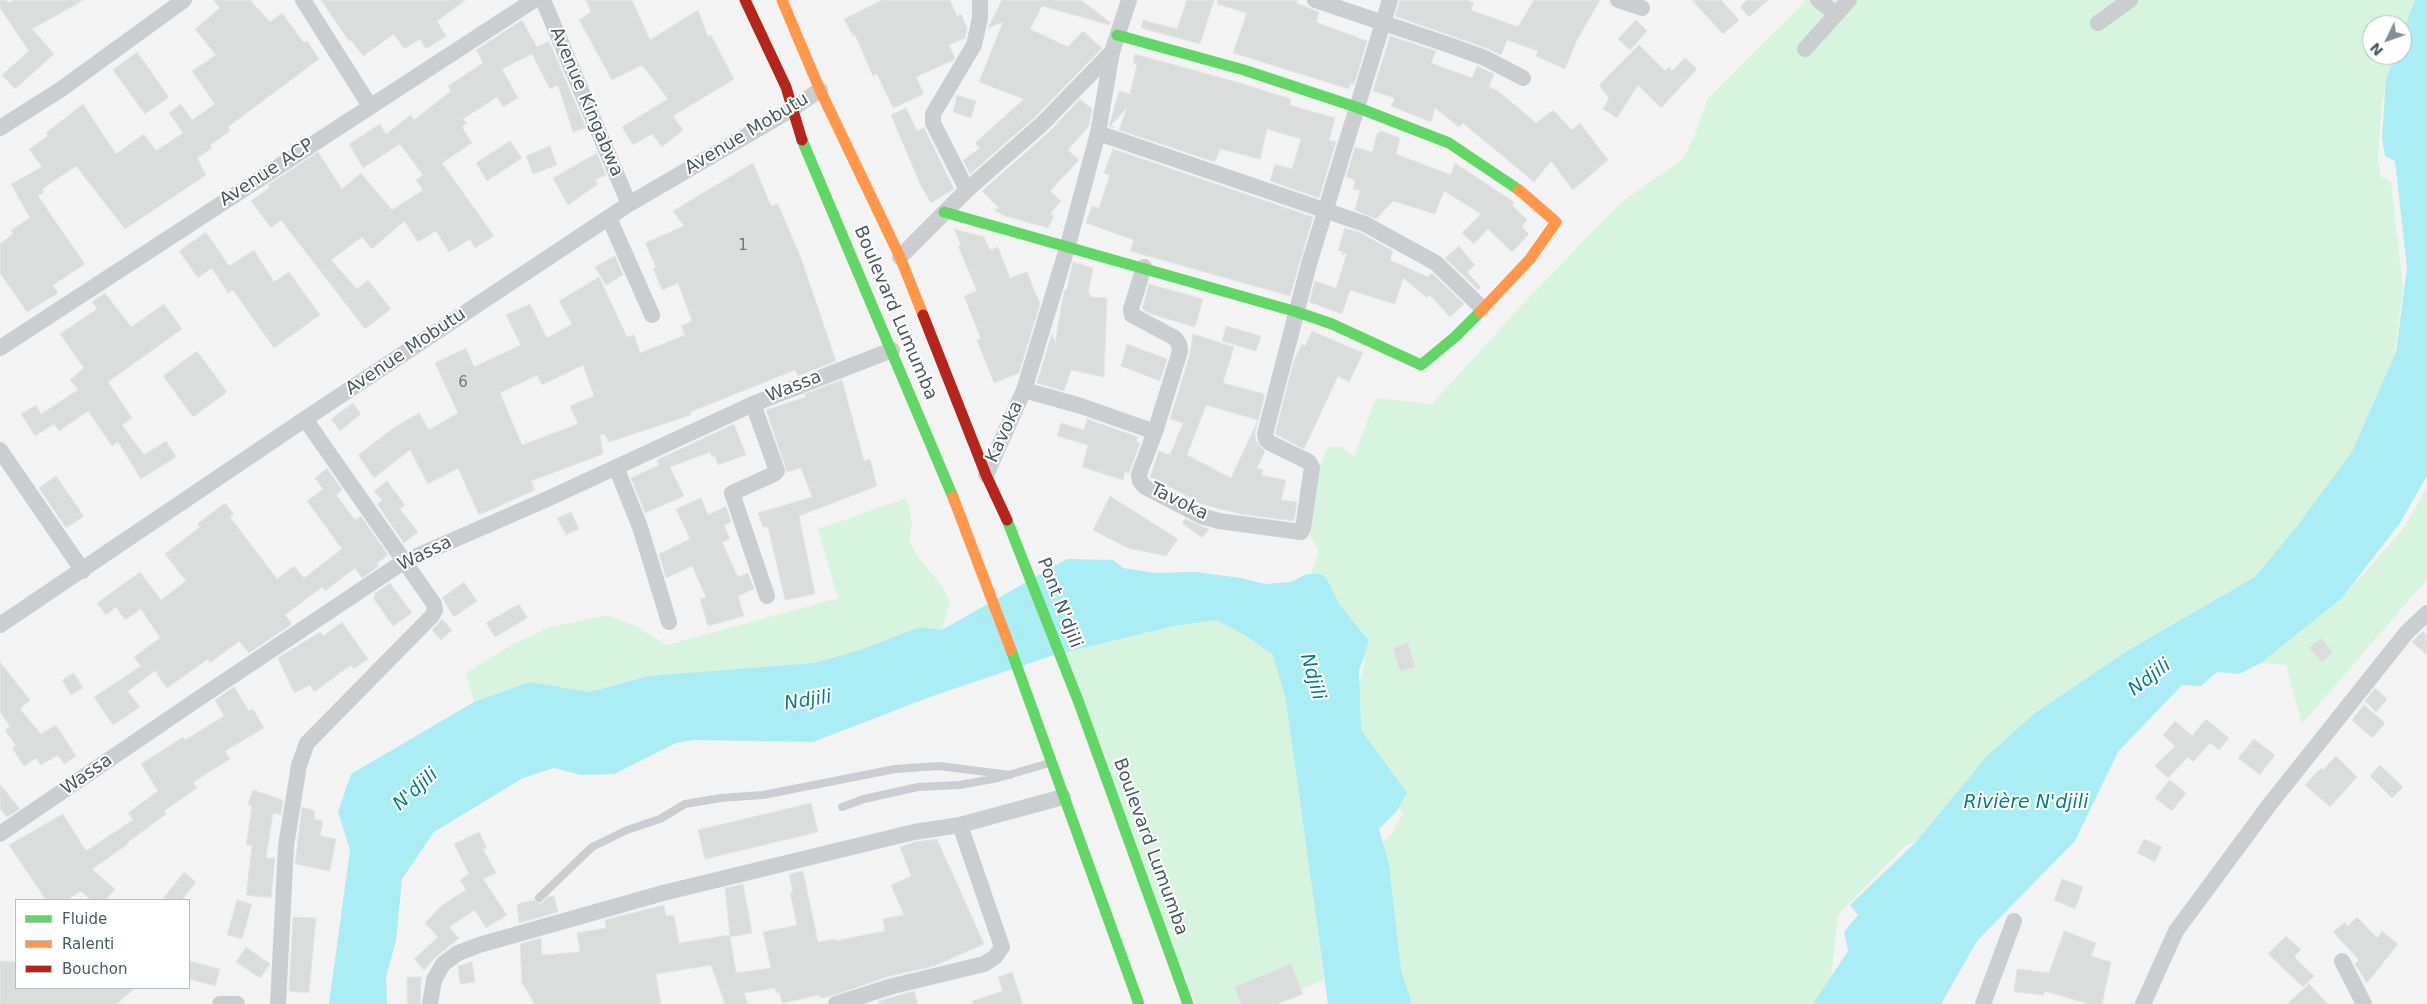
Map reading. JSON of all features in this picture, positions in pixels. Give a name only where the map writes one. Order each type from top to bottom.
[{"type":"main road","name":"Boulevard Lumumba","points":[[745,0],[786,87],[803,145],[943,471],[1009,642],[1050,763]]},
{"type":"main road","name":"Boulevard Lumumba","points":[[782,0],[820,90],[900,258],[986,475],[1006,516]]},
{"type":"main road","points":[[944,212],[1020,234],[1068,245],[1298,312],[1332,324],[1421,365],[1425,364],[1455,337],[1508,284],[1530,259],[1556,222],[1519,190],[1449,143],[1356,107],[1244,70],[1117,34]]},
{"type":"main road","name":"Pont N'djili","points":[[1006,516],[1079,703]]},
{"type":"main road","name":"Boulevard Lumumba","points":[[1079,703],[1188,1004]]},
{"type":"main road","points":[[1050,763],[1139,1004]]},
{"type":"street","points":[[0,128],[60,90],[184,0]]},
{"type":"street","name":"Avenue ACP","points":[[0,348],[534,0]]},
{"type":"street","name":"Avenue Kingabwa","points":[[544,0],[629,204]]},
{"type":"street","points":[[967,190],[933,122],[933,114],[974,45],[980,18],[980,0]]},
{"type":"street","name":"Kavoka","points":[[986,475],[1024,390],[1068,245],[1098,132],[1112,52],[1129,0]]},
{"type":"street","points":[[1314,0],[1484,58],[1523,78]]},
{"type":"street","points":[[1298,312],[1309,264],[1390,0]]},
{"type":"street","points":[[1618,0],[1642,8]]},
{"type":"street","points":[[1818,0],[1836,14]]},
{"type":"street","points":[[1805,49],[1849,0]]},
{"type":"street","points":[[2098,23],[2130,0]]},
{"type":"street","points":[[305,1],[370,106]]},
{"type":"street","points":[[900,258],[967,190],[1042,124],[1112,52]]},
{"type":"street","name":"Avenue Mobutu","points":[[0,625],[83,571],[305,419],[629,204],[792,109],[820,90]]},
{"type":"street","points":[[1098,132],[1365,224],[1436,263],[1482,308]]},
{"type":"street","points":[[608,218],[652,315]]},
{"type":"street","name":"Tavoka","points":[[1144,267],[1131,309],[1132,315],[1175,338],[1180,344],[1180,351],[1155,432],[1139,474],[1140,481],[1145,487],[1201,516],[1219,522],[1301,532],[1312,467],[1309,462],[1270,443],[1266,439],[1265,434],[1298,312]]},
{"type":"street","name":"Wassa","points":[[0,834],[403,562],[753,404],[892,350]]},
{"type":"street","points":[[1024,390],[1081,406],[1155,432]]},
{"type":"street","points":[[753,404],[777,471],[732,493],[767,596]]},
{"type":"street","points":[[278,1004],[286,846],[299,765],[307,743],[432,616],[435,610],[434,604],[305,419]]},
{"type":"street","points":[[0,450],[83,571]]},
{"type":"street","points":[[616,467],[640,527],[669,622]]},
{"type":"street","points":[[2143,1004],[2176,931],[2270,804],[2406,632],[2427,613]]},
{"type":"street","points":[[430,1004],[434,980],[443,964],[458,952],[479,945],[672,890],[914,832],[960,825],[1062,797]]},
{"type":"street","points":[[836,1004],[893,986],[984,964],[995,957],[1002,947],[960,825]]},
{"type":"street","points":[[1983,1004],[2014,921]]},
{"type":"street","points":[[2342,961],[2364,1004]]},
{"type":"street","points":[[220,1004],[237,1004]]},
{"type":"lane","points":[[842,807],[864,799],[918,787],[960,785],[1010,775],[1050,763]]},
{"type":"lane","points":[[539,898],[592,847],[627,830],[660,819],[685,804],[721,798],[763,795],[895,769],[939,766],[1010,775]]},
{"type":"green space","points":[[1804,0],[2424,0],[2412,23],[2412,15],[2362,15],[2362,65],[2394,65],[2382,100],[2378,159],[2381,177],[2391,182],[2403,289],[2392,373],[2348,473],[2294,546],[1939,832],[1906,845],[1838,915],[1829,996],[1823,1004],[1401,1004],[1375,850],[1392,833],[1403,814],[1357,751],[1359,684],[1365,662],[1335,624],[1303,595],[1319,552],[1309,533],[1315,480],[1327,447],[1342,447],[1354,456],[1376,398],[1432,404],[1519,308],[1621,202],[1682,160],[1694,137],[1708,98],[1805,2]]},
{"type":"green space","points":[[2427,487],[2427,579],[2302,724],[2286,665],[2261,663],[2342,598],[2403,529]]},
{"type":"green space","points":[[907,498],[912,525],[909,540],[918,557],[943,587],[950,602],[942,630],[920,627],[857,651],[813,663],[648,676],[590,692],[530,682],[474,702],[466,673],[513,644],[548,628],[607,615],[636,626],[667,645],[838,598],[818,529]]},
{"type":"green space","points":[[1216,620],[1245,635],[1273,655],[1287,700],[1324,980],[1265,1004],[1196,1004],[1054,655],[1174,626]]},
{"type":"water","name":"Rivière N'djili","points":[[2415,0],[2427,0],[2427,476],[2400,523],[2342,598],[2261,663],[2239,674],[2217,672],[2201,686],[2182,685],[2118,752],[2075,841],[1977,941],[1941,1004],[1813,1004],[1848,951],[1844,932],[1858,915],[1850,905],[1917,841],[1986,757],[2035,713],[2129,650],[2255,577],[2298,525],[2352,452],[2396,352],[2407,268],[2395,161],[2385,156],[2382,138],[2386,79],[2392,65],[2412,65],[2412,15],[2409,15]]},
{"type":"water","points":[[1067,559],[1113,560],[1123,568],[1156,573],[1196,572],[1241,578],[1265,584],[1291,582],[1307,574],[1321,574],[1328,581],[1339,604],[1369,641],[1359,671],[1361,730],[1407,793],[1396,812],[1379,829],[1389,865],[1401,970],[1412,1004],[1328,1004],[1286,700],[1273,655],[1245,635],[1216,620],[1174,626],[1054,655],[930,697],[813,742],[693,740],[676,743],[614,774],[581,775],[554,768],[523,778],[434,832],[402,879],[396,941],[386,977],[387,1004],[329,1004],[350,850],[338,812],[351,774],[474,702],[530,682],[590,692],[648,676],[813,663],[857,651],[920,627],[942,630]]},
{"type":"building","points":[[6,0],[9,3],[13,0],[84,0],[32,29],[54,54],[15,89],[2,75],[29,51],[0,8],[0,1]]},
{"type":"building","points":[[213,0],[250,0],[270,22],[282,13],[304,43],[307,41],[319,59],[228,127],[230,131],[210,145],[212,148],[197,158],[206,175],[125,229],[76,166],[42,189],[44,192],[38,196],[85,264],[53,285],[58,293],[27,312],[0,273],[0,244],[13,234],[11,230],[30,218],[11,184],[42,167],[29,149],[48,136],[46,133],[83,104],[116,154],[144,134],[156,151],[183,133],[169,113],[181,104],[192,120],[215,104],[192,71],[216,55],[195,29],[220,8]]},
{"type":"building","points":[[321,0],[466,0],[437,21],[446,36],[426,49],[420,39],[404,49],[394,34],[363,56],[351,40],[349,41]]},
{"type":"building","points":[[586,0],[632,0],[650,40],[698,10],[708,37],[711,35],[734,79],[673,116],[683,130],[662,147],[652,134],[633,145],[622,127],[668,99],[642,65],[612,80],[579,20],[591,12]]},
{"type":"building","points":[[882,0],[950,0],[957,16],[961,14],[967,28],[965,38],[949,45],[955,58],[953,60],[916,77],[924,94],[893,108],[877,74],[873,76],[855,35],[853,36],[844,19]]},
{"type":"building","points":[[1002,0],[1081,0],[1111,23],[1109,25],[1042,6],[1030,29],[1068,47],[1083,31],[1102,48],[1035,117],[970,174],[963,160],[980,148],[975,143],[1024,99],[979,82],[1003,22],[988,28]]},
{"type":"building","points":[[1187,0],[1214,0],[1200,44],[1141,28],[1143,20],[1177,29]]},
{"type":"building","points":[[1218,0],[1297,0],[1296,3],[1319,12],[1316,22],[1367,41],[1354,85],[1350,84],[1349,89],[1233,53],[1247,13],[1217,4]]},
{"type":"building","points":[[1400,0],[1466,0],[1474,3],[1471,10],[1518,27],[1534,0],[1600,0],[1577,40],[1565,69],[1536,56],[1538,51],[1507,40],[1501,55],[1395,16]]},
{"type":"building","points":[[1692,0],[1721,0],[1739,20],[1723,34]]},
{"type":"building","points":[[1747,0],[1768,0],[1749,17],[1740,7]]},
{"type":"building","points":[[522,20],[537,47],[549,41],[586,128],[573,132],[558,85],[550,89],[532,54],[502,69],[518,98],[503,107],[497,97],[463,119],[467,123],[462,127],[472,143],[442,163],[494,236],[475,248],[470,239],[449,252],[436,231],[418,242],[404,221],[372,249],[362,237],[331,260],[357,289],[368,280],[391,309],[365,329],[281,220],[271,228],[251,201],[270,187],[268,185],[318,152],[342,189],[361,173],[392,210],[423,190],[416,180],[423,175],[400,144],[363,168],[349,144],[380,124],[386,134],[411,115],[414,120],[451,91],[448,86],[483,63],[476,50]]},
{"type":"building","points":[[1636,20],[1647,31],[1630,50],[1618,39]]},
{"type":"building","points":[[1390,36],[1436,51],[1431,63],[1472,78],[1477,66],[1494,74],[1489,87],[1498,91],[1536,123],[1553,110],[1572,130],[1580,123],[1608,160],[1573,190],[1551,161],[1534,182],[1463,123],[1459,127],[1435,108],[1431,122],[1391,106],[1395,98],[1373,91]]},
{"type":"building","points":[[1639,45],[1665,71],[1669,67],[1672,71],[1685,58],[1697,69],[1661,108],[1638,85],[1617,118],[1603,109],[1609,98],[1599,85]]},
{"type":"building","points":[[137,52],[169,97],[145,114],[113,70]]},
{"type":"building","points":[[1135,54],[1291,99],[1290,105],[1335,118],[1329,140],[1336,142],[1319,198],[1270,181],[1275,164],[1292,169],[1301,139],[1267,129],[1260,159],[1220,149],[1215,162],[1119,130],[1127,108],[1111,125],[1115,128],[1109,126],[1119,91],[1130,94],[1137,64],[1133,63]]},
{"type":"building","points":[[957,95],[976,101],[971,118],[953,112]]},
{"type":"building","points":[[1080,99],[1092,109],[1089,126],[1068,150],[1079,160],[1050,191],[1061,201],[1050,214],[1054,216],[1048,228],[1005,216],[994,210],[999,208],[982,191],[1049,132]]},
{"type":"building","points":[[906,108],[917,131],[924,128],[954,189],[931,203],[920,184],[891,115]]},
{"type":"building","points":[[1381,131],[1400,138],[1396,154],[1451,175],[1455,163],[1511,200],[1514,203],[1512,205],[1527,220],[1522,227],[1529,234],[1512,252],[1488,229],[1474,244],[1462,233],[1481,214],[1444,191],[1435,214],[1393,201],[1376,219],[1355,210],[1360,191],[1353,189],[1355,180],[1346,177],[1355,147],[1372,152],[1377,134]]},
{"type":"building","points":[[510,141],[522,158],[487,181],[476,163]]},
{"type":"building","points":[[550,146],[557,165],[533,174],[526,156]]},
{"type":"building","points":[[1113,149],[1313,217],[1290,296],[1130,251],[1134,240],[1086,223],[1092,206],[1099,208],[1110,175],[1104,173]]},
{"type":"building","points":[[597,153],[606,175],[595,180],[598,184],[568,205],[553,178]]},
{"type":"building","points":[[753,163],[771,206],[778,204],[801,258],[836,361],[798,376],[795,370],[690,412],[691,415],[609,442],[605,434],[600,435],[603,454],[531,481],[535,490],[479,515],[458,468],[428,484],[410,450],[374,478],[358,455],[395,427],[419,413],[429,430],[458,413],[435,363],[466,348],[474,367],[521,345],[506,315],[530,304],[547,338],[572,324],[559,301],[599,277],[627,337],[634,335],[640,353],[685,335],[681,326],[692,321],[678,283],[662,290],[653,268],[656,267],[645,243],[684,226],[673,211]],"holes":[[[583,365],[594,396],[570,406],[578,424],[522,445],[500,393],[537,375],[542,385]]]},
{"type":"building","points":[[1345,228],[1361,233],[1393,251],[1390,260],[1428,277],[1432,273],[1464,304],[1450,317],[1430,295],[1427,298],[1403,278],[1395,304],[1350,290],[1342,314],[1309,302],[1315,281],[1336,288],[1347,253],[1342,255],[1343,252],[1338,250]]},
{"type":"building","points":[[954,229],[984,237],[990,250],[998,247],[1010,278],[1027,272],[1040,304],[1019,373],[994,383],[977,340],[981,339],[964,296],[977,291],[958,246],[961,245]]},
{"type":"building","points":[[206,232],[229,266],[254,250],[274,282],[289,272],[320,315],[274,348],[233,290],[228,293],[212,268],[198,278],[179,251]]},
{"type":"building","points":[[1459,246],[1475,265],[1467,272],[1481,287],[1478,290],[1445,258]]},
{"type":"building","points":[[615,256],[623,275],[606,285],[595,267]]},
{"type":"building","points":[[1073,262],[1093,268],[1088,293],[1090,293],[1090,297],[1107,298],[1104,377],[1071,370],[1064,391],[1037,383],[1052,333],[1055,343],[1064,292],[1067,289]]},
{"type":"building","points":[[1149,284],[1203,299],[1195,327],[1151,314],[1142,309]]},
{"type":"building","points":[[105,293],[131,327],[164,304],[182,329],[108,382],[132,418],[122,425],[144,455],[166,441],[176,457],[141,479],[118,442],[112,446],[88,411],[59,431],[54,424],[35,436],[21,414],[36,405],[41,414],[78,390],[70,380],[84,368],[60,334],[97,309],[92,302]]},
{"type":"building","points":[[1226,326],[1261,336],[1256,351],[1222,341]]},
{"type":"building","points":[[1312,331],[1363,353],[1349,382],[1338,376],[1304,449],[1275,434],[1294,360],[1302,344],[1305,346]]},
{"type":"building","points":[[1193,334],[1234,347],[1223,383],[1265,394],[1255,432],[1256,441],[1265,451],[1257,468],[1263,470],[1261,475],[1286,480],[1281,500],[1297,502],[1294,521],[1240,514],[1197,503],[1197,501],[1150,477],[1159,451],[1170,455],[1183,423],[1170,419],[1190,354]],"holes":[[[1206,405],[1258,420],[1231,478],[1187,455]]]},
{"type":"building","points":[[1127,344],[1167,359],[1160,381],[1121,366]]},
{"type":"building","points":[[197,351],[227,392],[193,417],[163,376]]},
{"type":"building","points":[[842,380],[864,461],[870,459],[877,486],[799,516],[815,594],[785,600],[768,527],[763,527],[758,513],[812,497],[801,468],[787,472],[766,410],[806,397],[805,394]]},
{"type":"building","points":[[353,403],[361,414],[340,431],[331,419]]},
{"type":"building","points":[[1087,419],[1138,437],[1136,441],[1140,443],[1129,473],[1125,471],[1123,480],[1082,467],[1088,445],[1057,436],[1061,423],[1084,430]]},
{"type":"building","points":[[734,424],[746,455],[718,465],[715,456],[712,457],[710,452],[670,467],[684,496],[645,513],[631,478],[659,465],[657,460]]},
{"type":"building","points":[[327,468],[342,490],[336,495],[355,520],[361,516],[388,555],[377,563],[379,566],[362,578],[355,568],[325,591],[322,587],[285,615],[292,624],[249,653],[239,641],[210,663],[208,659],[167,688],[155,671],[128,691],[140,707],[113,725],[94,697],[141,666],[134,657],[160,638],[141,609],[125,620],[116,607],[106,615],[97,603],[140,572],[161,600],[186,581],[165,554],[200,527],[197,524],[225,503],[234,514],[230,517],[277,579],[294,566],[304,578],[342,549],[307,501],[323,489],[315,478]]},
{"type":"building","points":[[56,476],[84,516],[66,528],[39,488]]},
{"type":"building","points":[[387,481],[405,505],[400,509],[418,532],[404,543],[377,504],[382,500],[374,491]]},
{"type":"building","points":[[1110,496],[1178,539],[1166,556],[1128,548],[1093,530]]},
{"type":"building","points":[[701,498],[708,515],[726,506],[731,522],[724,525],[730,539],[722,542],[738,577],[748,573],[754,589],[738,596],[744,616],[708,626],[700,599],[706,597],[692,566],[666,578],[659,554],[690,539],[676,509]]},
{"type":"building","points":[[571,512],[579,529],[566,535],[557,518]]},
{"type":"building","points":[[1185,519],[1209,529],[1202,538],[1182,523]]},
{"type":"building","points":[[464,582],[477,601],[454,617],[442,598]]},
{"type":"building","points":[[390,583],[412,613],[393,626],[373,598],[374,594]]},
{"type":"building","points":[[519,604],[527,618],[495,637],[486,623]]},
{"type":"building","points":[[442,619],[452,630],[441,640],[432,630]]},
{"type":"building","points":[[342,622],[368,659],[354,669],[351,665],[314,692],[310,685],[294,693],[278,658],[320,632],[323,636]]},
{"type":"building","points":[[2423,631],[2427,635],[2427,655],[2412,642]]},
{"type":"building","points":[[2321,638],[2333,652],[2322,662],[2309,648]]},
{"type":"building","points":[[1408,643],[1415,667],[1400,671],[1393,648]]},
{"type":"building","points":[[0,662],[30,700],[20,709],[41,734],[56,725],[76,756],[64,764],[58,755],[41,765],[36,758],[24,766],[12,748],[16,746],[5,730],[10,727],[0,711]]},
{"type":"building","points":[[74,673],[83,688],[71,695],[62,680]]},
{"type":"building","points":[[234,687],[249,711],[253,709],[264,728],[225,751],[230,759],[193,782],[197,788],[164,811],[166,814],[128,844],[92,869],[115,889],[107,899],[90,899],[81,891],[69,899],[45,899],[9,845],[63,814],[86,851],[133,820],[128,813],[158,791],[141,764],[183,737],[185,740],[224,716],[215,700]]},
{"type":"building","points":[[2375,688],[2387,699],[2376,712],[2365,701]]},
{"type":"building","points":[[2364,705],[2385,723],[2372,738],[2352,720]]},
{"type":"building","points":[[2206,719],[2229,738],[2219,750],[2210,743],[2193,762],[2188,757],[2168,778],[2155,766],[2175,746],[2163,735],[2175,721],[2192,736]]},
{"type":"building","points":[[2254,739],[2275,755],[2260,775],[2238,758]]},
{"type":"building","points":[[2336,756],[2357,777],[2330,807],[2305,785]]},
{"type":"building","points":[[2380,765],[2403,787],[2392,798],[2370,776]]},
{"type":"building","points":[[2170,780],[2186,793],[2172,811],[2155,798]]},
{"type":"building","points":[[0,784],[20,809],[7,817],[0,808]]},
{"type":"building","points":[[253,790],[283,800],[281,815],[273,813],[266,858],[275,858],[271,898],[246,895],[252,845],[246,845],[252,806],[248,804]]},
{"type":"building","points":[[811,803],[818,832],[705,859],[698,830]]},
{"type":"building","points":[[302,807],[315,811],[314,819],[323,821],[320,836],[336,839],[330,871],[295,864]]},
{"type":"building","points":[[479,832],[487,848],[483,849],[496,873],[483,879],[507,915],[486,928],[475,910],[449,927],[459,938],[437,956],[424,970],[414,959],[438,937],[425,923],[441,906],[466,890],[460,880],[469,874],[454,844]]},
{"type":"building","points":[[937,839],[984,944],[934,966],[890,976],[831,996],[821,998],[820,995],[782,1003],[779,992],[776,993],[775,988],[744,993],[748,1004],[725,1004],[711,965],[656,974],[661,1004],[535,1004],[522,983],[520,944],[541,938],[542,955],[580,952],[577,933],[606,928],[605,920],[664,905],[666,916],[674,915],[679,943],[730,935],[736,973],[771,968],[763,932],[797,925],[790,893],[793,893],[789,874],[803,871],[818,942],[835,939],[835,941],[885,931],[883,919],[904,915],[891,885],[911,876],[900,847],[915,842]]},
{"type":"building","points":[[2144,839],[2162,847],[2155,862],[2137,853]]},
{"type":"building","points":[[184,872],[196,882],[183,899],[163,899]]},
{"type":"building","points":[[2062,879],[2083,887],[2075,909],[2054,900]]},
{"type":"building","points":[[743,884],[752,933],[730,937],[725,888]]},
{"type":"building","points":[[554,896],[558,912],[519,923],[517,904],[534,900],[540,904],[548,897]]},
{"type":"building","points":[[237,900],[252,904],[242,939],[227,935]]},
{"type":"building","points":[[293,917],[316,918],[309,993],[289,991]]},
{"type":"building","points":[[2357,917],[2377,938],[2382,931],[2398,944],[2367,983],[2355,964],[2359,960],[2333,932],[2345,922],[2348,926]]},
{"type":"building","points":[[2064,931],[2096,943],[2091,956],[2111,962],[2102,1004],[2090,1004],[2044,991],[2044,995],[2014,992],[2017,969],[2049,973]]},
{"type":"building","points":[[2286,936],[2301,950],[2294,957],[2314,976],[2303,987],[2268,954]]},
{"type":"building","points":[[246,947],[270,964],[260,978],[236,962]]},
{"type":"building","points":[[0,961],[15,962],[15,989],[134,989],[116,1004],[0,1004]]},
{"type":"building","points":[[190,961],[220,969],[215,986],[190,979]]},
{"type":"building","points":[[472,962],[475,982],[460,984],[458,966]]},
{"type":"building","points":[[1291,964],[1303,994],[1277,1004],[1241,1004],[1234,987]]},
{"type":"building","points":[[1012,972],[1023,1004],[972,1004],[972,1001],[1003,991],[998,977]]},
{"type":"building","points":[[407,977],[421,977],[420,1004],[407,1004]]},
{"type":"building","points":[[2309,984],[2328,1004],[2287,1004]]},
{"type":"building","points":[[914,991],[918,1004],[879,1004],[879,1001]]},
{"type":"traffic: fast","points":[[1117,35],[1244,70],[1356,107],[1449,143],[1519,190]]},
{"type":"traffic: fast","points":[[802,140],[953,497]]},
{"type":"traffic: fast","points":[[944,212],[1297,312],[1332,324],[1421,365],[1455,337],[1480,312]]},
{"type":"traffic: fast","points":[[1007,520],[1079,703],[1188,1004]]},
{"type":"traffic: fast","points":[[1011,650],[1139,1004]]},
{"type":"traffic: slow","points":[[782,0],[820,90],[900,257],[923,315]]},
{"type":"traffic: slow","points":[[1480,312],[1530,259],[1556,222],[1519,190]]},
{"type":"traffic: slow","points":[[953,497],[1011,650]]},
{"type":"traffic: jam","points":[[745,0],[786,87],[802,140]]},
{"type":"traffic: jam","points":[[923,315],[986,475],[1007,520]]},
{"type":"water label","name":"Ndjili","points":[[1312,677]]},
{"type":"water label","name":"Ndjili","points":[[2150,678]]},
{"type":"water label","name":"Ndjili","points":[[808,701]]},
{"type":"water label","name":"N'djili","points":[[416,790]]}]
